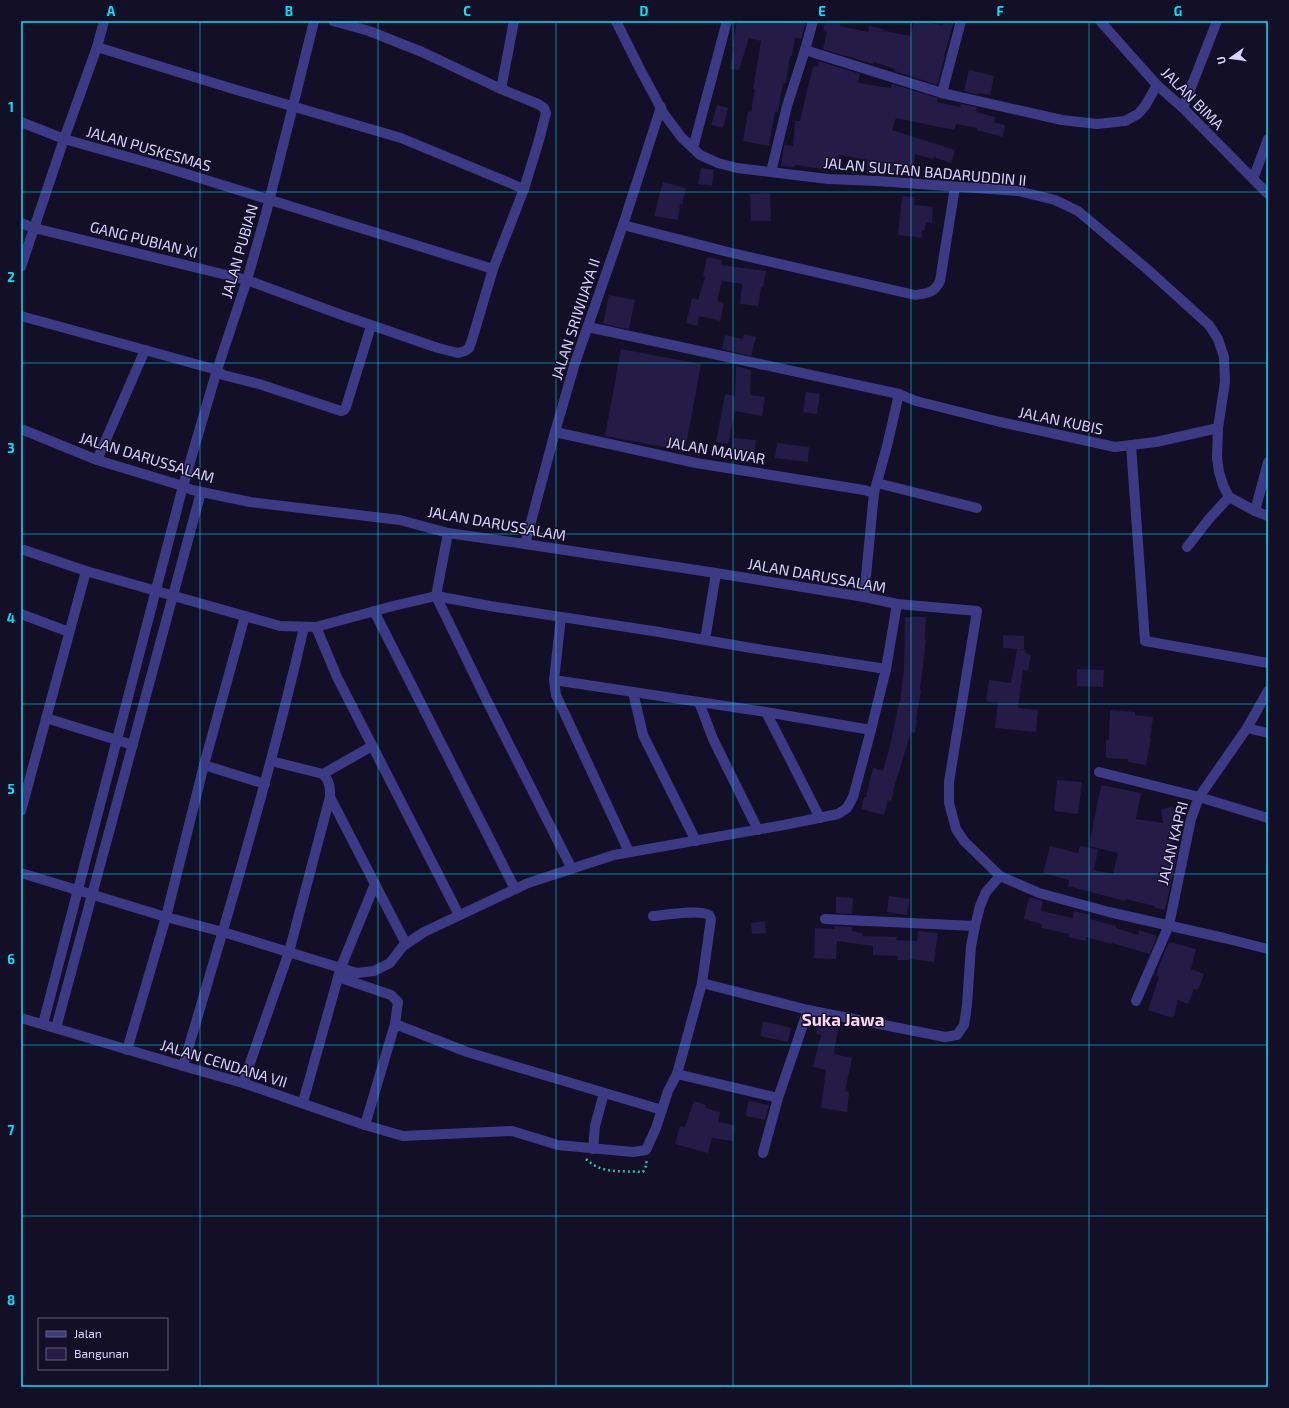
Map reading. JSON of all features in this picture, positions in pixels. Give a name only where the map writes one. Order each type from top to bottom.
[{"type":"street","points":[[21,268],[64,139],[97,47],[104,21]]},
{"type":"street","name":"JALAN PUBIAN","points":[[42,1024],[183,486],[217,370],[247,280],[269,200],[314,21]]},
{"type":"street","points":[[333,21],[369,31],[422,52],[544,108],[546,113],[524,189],[493,269]]},
{"type":"street","points":[[501,89],[514,21]]},
{"type":"street","name":"JALAN SULTAN BADARUDDIN II","points":[[616,21],[661,107],[682,138],[700,155],[718,163],[737,168],[828,179],[1018,191],[1055,200],[1078,211],[1147,268],[1210,325],[1218,339],[1224,357],[1225,382],[1218,428],[1217,458],[1223,485],[1230,497]]},
{"type":"street","points":[[693,148],[727,21]]},
{"type":"street","points":[[771,172],[787,106],[813,21]]},
{"type":"street","points":[[942,93],[961,21]]},
{"type":"street","name":"JALAN BIMA","points":[[1100,21],[1157,85],[1183,108],[1268,194]]},
{"type":"street","points":[[1183,108],[1217,21]]},
{"type":"street","points":[[97,47],[401,138],[524,189]]},
{"type":"street","points":[[805,50],[942,93],[1062,120],[1097,124],[1125,121],[1138,114],[1145,106],[1157,85]]},
{"type":"street","name":"JALAN SRIWIJAYA II","points":[[526,544],[554,432],[661,107]]},
{"type":"street","name":"JALAN PUSKESMAS","points":[[21,122],[64,139],[164,168],[493,269]]},
{"type":"street","points":[[1253,179],[1268,139]]},
{"type":"street","points":[[623,225],[728,252],[915,295],[930,292],[937,288],[940,281],[956,187]]},
{"type":"street","name":"GANG PUBIAN XI","points":[[21,223],[34,228],[247,280],[371,326],[458,353],[469,348],[493,269]]},
{"type":"street","points":[[21,316],[217,370],[223,375],[259,384],[337,410],[344,410],[346,407],[371,326]]},
{"type":"street","name":"JALAN KUBIS","points":[[588,327],[899,394],[916,401],[1007,424],[1116,447],[1156,442],[1218,428]]},
{"type":"street","points":[[97,460],[145,350]]},
{"type":"street","points":[[864,597],[875,488],[899,394]]},
{"type":"street","name":"JALAN DARUSSALAM","points":[[21,429],[97,460],[192,490],[250,502],[400,520],[448,533],[716,573],[864,597],[897,604],[977,611],[949,782],[949,803],[956,829],[964,841],[1000,876]]},
{"type":"street","name":"JALAN MAWAR","points":[[554,432],[696,463],[864,490],[875,488],[977,508]]},
{"type":"street","points":[[1132,445],[1146,641],[1268,663]]},
{"type":"street","points":[[1255,511],[1268,462]]},
{"type":"street","points":[[56,1028],[201,492]]},
{"type":"street","points":[[1187,547],[1209,519],[1230,497],[1255,511],[1268,516]]},
{"type":"street","points":[[448,533],[436,596],[572,869]]},
{"type":"street","points":[[21,549],[86,571],[280,626],[316,628],[374,611],[436,596],[886,669]]},
{"type":"street","points":[[21,811],[86,571]]},
{"type":"street","points":[[705,640],[716,573]]},
{"type":"street","points":[[340,972],[357,973],[374,971],[390,962],[406,944],[424,932],[459,915],[528,883],[614,855],[758,830],[838,814],[847,808],[859,775],[886,669],[897,604]]},
{"type":"street","points":[[374,611],[515,889]]},
{"type":"street","points":[[21,614],[69,632]]},
{"type":"street","points":[[127,1050],[166,917],[204,765],[245,616]]},
{"type":"street","points":[[560,617],[554,680],[556,695],[629,852]]},
{"type":"street","points":[[183,1066],[223,932],[286,708],[304,627]]},
{"type":"street","points":[[316,628],[337,677],[459,915]]},
{"type":"street","points":[[554,680],[766,712],[871,730]]},
{"type":"street","name":"JALAN KAPRI","points":[[1136,1001],[1169,925],[1191,819],[1199,797],[1247,728],[1268,691]]},
{"type":"street","points":[[633,692],[643,735],[696,841]]},
{"type":"street","points":[[699,702],[713,739],[758,830]]},
{"type":"street","points":[[766,712],[820,818]]},
{"type":"street","points":[[46,718],[133,745]]},
{"type":"street","points":[[1247,728],[1268,733]]},
{"type":"street","points":[[323,774],[372,746]]},
{"type":"street","points":[[243,1083],[289,952],[330,796],[330,784],[323,774],[271,761]]},
{"type":"street","points":[[204,765],[264,784]]},
{"type":"street","points":[[1099,772],[1199,797],[1268,818]]},
{"type":"street","points":[[330,796],[406,944]]},
{"type":"street","points":[[21,873],[78,890],[92,896],[289,952],[340,972],[390,996],[398,1002],[395,1024],[365,1125]]},
{"type":"street","points":[[702,983],[808,1010],[945,1037],[957,1035],[964,1025],[967,1005],[971,946],[980,906],[986,892],[1000,876],[1039,893],[1109,912],[1224,938],[1268,950]]},
{"type":"street","points":[[303,1102],[340,972],[375,884]]},
{"type":"street","points":[[646,1150],[656,1128],[668,1091],[676,1074],[702,983],[711,919],[706,913],[697,912],[653,916]]},
{"type":"street","points":[[825,919],[975,926]]},
{"type":"street","points":[[763,1153],[778,1098],[808,1010]]},
{"type":"street","name":"JALAN CENDANA VII","points":[[21,1018],[243,1083],[303,1102],[365,1125],[403,1136],[512,1131],[558,1145],[633,1152],[646,1150]]},
{"type":"street","points":[[395,1024],[466,1052],[662,1110]]},
{"type":"street","points":[[676,1074],[778,1098]]},
{"type":"street","points":[[593,1149],[595,1126],[604,1093]]},
{"type":"path","points":[[574,1147],[593,1165],[608,1171],[643,1172],[647,1164],[646,1150]]},
{"type":"building","points":[[737,21],[806,22],[801,39],[795,37],[792,56],[790,56],[786,83],[783,83],[778,112],[775,112],[769,146],[743,141],[748,111],[751,112],[755,89],[753,89],[761,41],[749,38],[739,70],[730,69]]},
{"type":"building","points":[[825,21],[841,21],[840,26],[868,32],[869,26],[884,29],[883,31],[911,36],[914,21],[943,26],[944,21],[954,21],[937,85],[895,71],[895,69],[874,62],[873,64],[823,49],[827,32],[823,31]]},
{"type":"building","points":[[819,61],[860,74],[858,83],[891,88],[892,84],[938,98],[937,102],[960,107],[961,104],[977,107],[976,112],[995,117],[994,122],[1005,125],[1003,137],[977,130],[978,128],[956,124],[954,130],[896,118],[892,130],[955,150],[951,163],[934,157],[933,159],[915,154],[912,176],[886,173],[867,173],[867,160],[840,155],[838,171],[795,165],[794,167],[781,166],[784,145],[793,146],[795,121],[800,121],[813,66],[818,67]]},
{"type":"building","points":[[969,70],[994,76],[990,95],[979,93],[979,95],[964,91]]},
{"type":"building","points":[[717,105],[728,108],[723,128],[711,125]]},
{"type":"building","points":[[701,168],[714,170],[712,186],[698,184]]},
{"type":"building","points":[[663,182],[686,188],[682,205],[680,204],[678,220],[654,216]]},
{"type":"building","points":[[770,193],[771,221],[751,221],[750,194]]},
{"type":"building","points":[[902,196],[915,197],[914,205],[933,207],[932,223],[926,222],[925,230],[922,230],[922,238],[898,235]]},
{"type":"building","points":[[707,257],[722,260],[721,265],[766,271],[763,287],[761,287],[758,306],[740,304],[742,284],[722,281],[717,301],[724,303],[720,321],[699,316],[697,326],[686,323],[692,298],[698,300],[705,277],[703,276]]},
{"type":"building","points":[[609,295],[635,300],[629,329],[603,324]]},
{"type":"building","points":[[744,334],[756,337],[751,356],[722,349],[725,335],[743,339]]},
{"type":"building","points":[[621,349],[701,364],[685,451],[605,436]]},
{"type":"building","points":[[736,366],[751,370],[750,395],[765,397],[762,416],[735,411],[728,444],[716,442],[725,394],[735,396]]},
{"type":"building","points":[[806,392],[820,394],[817,414],[803,412]]},
{"type":"building","points":[[734,438],[756,440],[755,452],[733,450]]},
{"type":"building","points":[[777,443],[809,447],[808,462],[775,458]]},
{"type":"building","points":[[905,617],[926,617],[926,640],[921,690],[915,733],[911,732],[891,801],[888,800],[884,815],[861,809],[864,797],[866,797],[873,768],[883,771],[891,742],[900,702],[904,668]]},
{"type":"building","points":[[1003,635],[1024,636],[1024,649],[1019,649],[1025,650],[1025,653],[1031,655],[1028,671],[1023,670],[1018,708],[1038,710],[1036,732],[995,728],[998,703],[986,701],[989,680],[1011,683],[1017,649],[1003,648]]},
{"type":"building","points":[[1077,669],[1104,670],[1103,687],[1077,686]]},
{"type":"building","points":[[1110,710],[1135,712],[1135,715],[1153,717],[1146,765],[1128,762],[1128,759],[1106,758],[1106,740],[1109,740]]},
{"type":"building","points":[[1057,780],[1082,782],[1078,814],[1054,811]]},
{"type":"building","points":[[1101,785],[1141,793],[1136,819],[1163,823],[1161,809],[1173,807],[1175,817],[1171,850],[1178,851],[1165,910],[1155,908],[1155,906],[1125,899],[1125,901],[1068,886],[1069,880],[1043,873],[1050,846],[1078,853],[1080,846],[1098,849],[1094,870],[1113,874],[1118,853],[1089,846]]},
{"type":"building","points":[[889,896],[910,899],[907,915],[887,912]]},
{"type":"building","points":[[836,897],[853,898],[852,914],[836,913]]},
{"type":"building","points":[[1029,897],[1043,901],[1041,911],[1073,918],[1074,911],[1091,915],[1090,919],[1116,926],[1116,928],[1138,935],[1139,930],[1157,936],[1150,954],[1086,937],[1086,941],[1068,937],[1069,934],[1042,928],[1042,924],[1024,919]]},
{"type":"building","points":[[765,921],[766,933],[752,934],[751,923]]},
{"type":"building","points":[[835,926],[852,927],[852,931],[862,933],[862,936],[897,937],[896,940],[917,941],[918,931],[938,933],[934,962],[910,959],[898,960],[898,956],[873,955],[873,946],[837,941],[836,959],[814,958],[815,928],[835,929]]},
{"type":"building","points":[[1169,942],[1196,949],[1191,969],[1204,974],[1198,990],[1194,989],[1188,1004],[1178,1000],[1173,1018],[1148,1010],[1159,977],[1156,976],[1160,963]]},
{"type":"building","points":[[818,1019],[839,1023],[834,1054],[852,1058],[845,1091],[849,1092],[847,1112],[821,1108],[826,1070],[813,1067],[821,1035],[816,1034]]},
{"type":"building","points":[[763,1021],[791,1028],[788,1042],[760,1036]]},
{"type":"building","points":[[694,1101],[706,1105],[705,1108],[720,1112],[718,1122],[735,1125],[733,1141],[712,1138],[708,1153],[675,1144],[680,1126],[685,1127]]},
{"type":"building","points":[[748,1101],[769,1105],[765,1120],[746,1116]]},
{"type":"district","name":"Suka Jawa","points":[[843,1019]]}]
